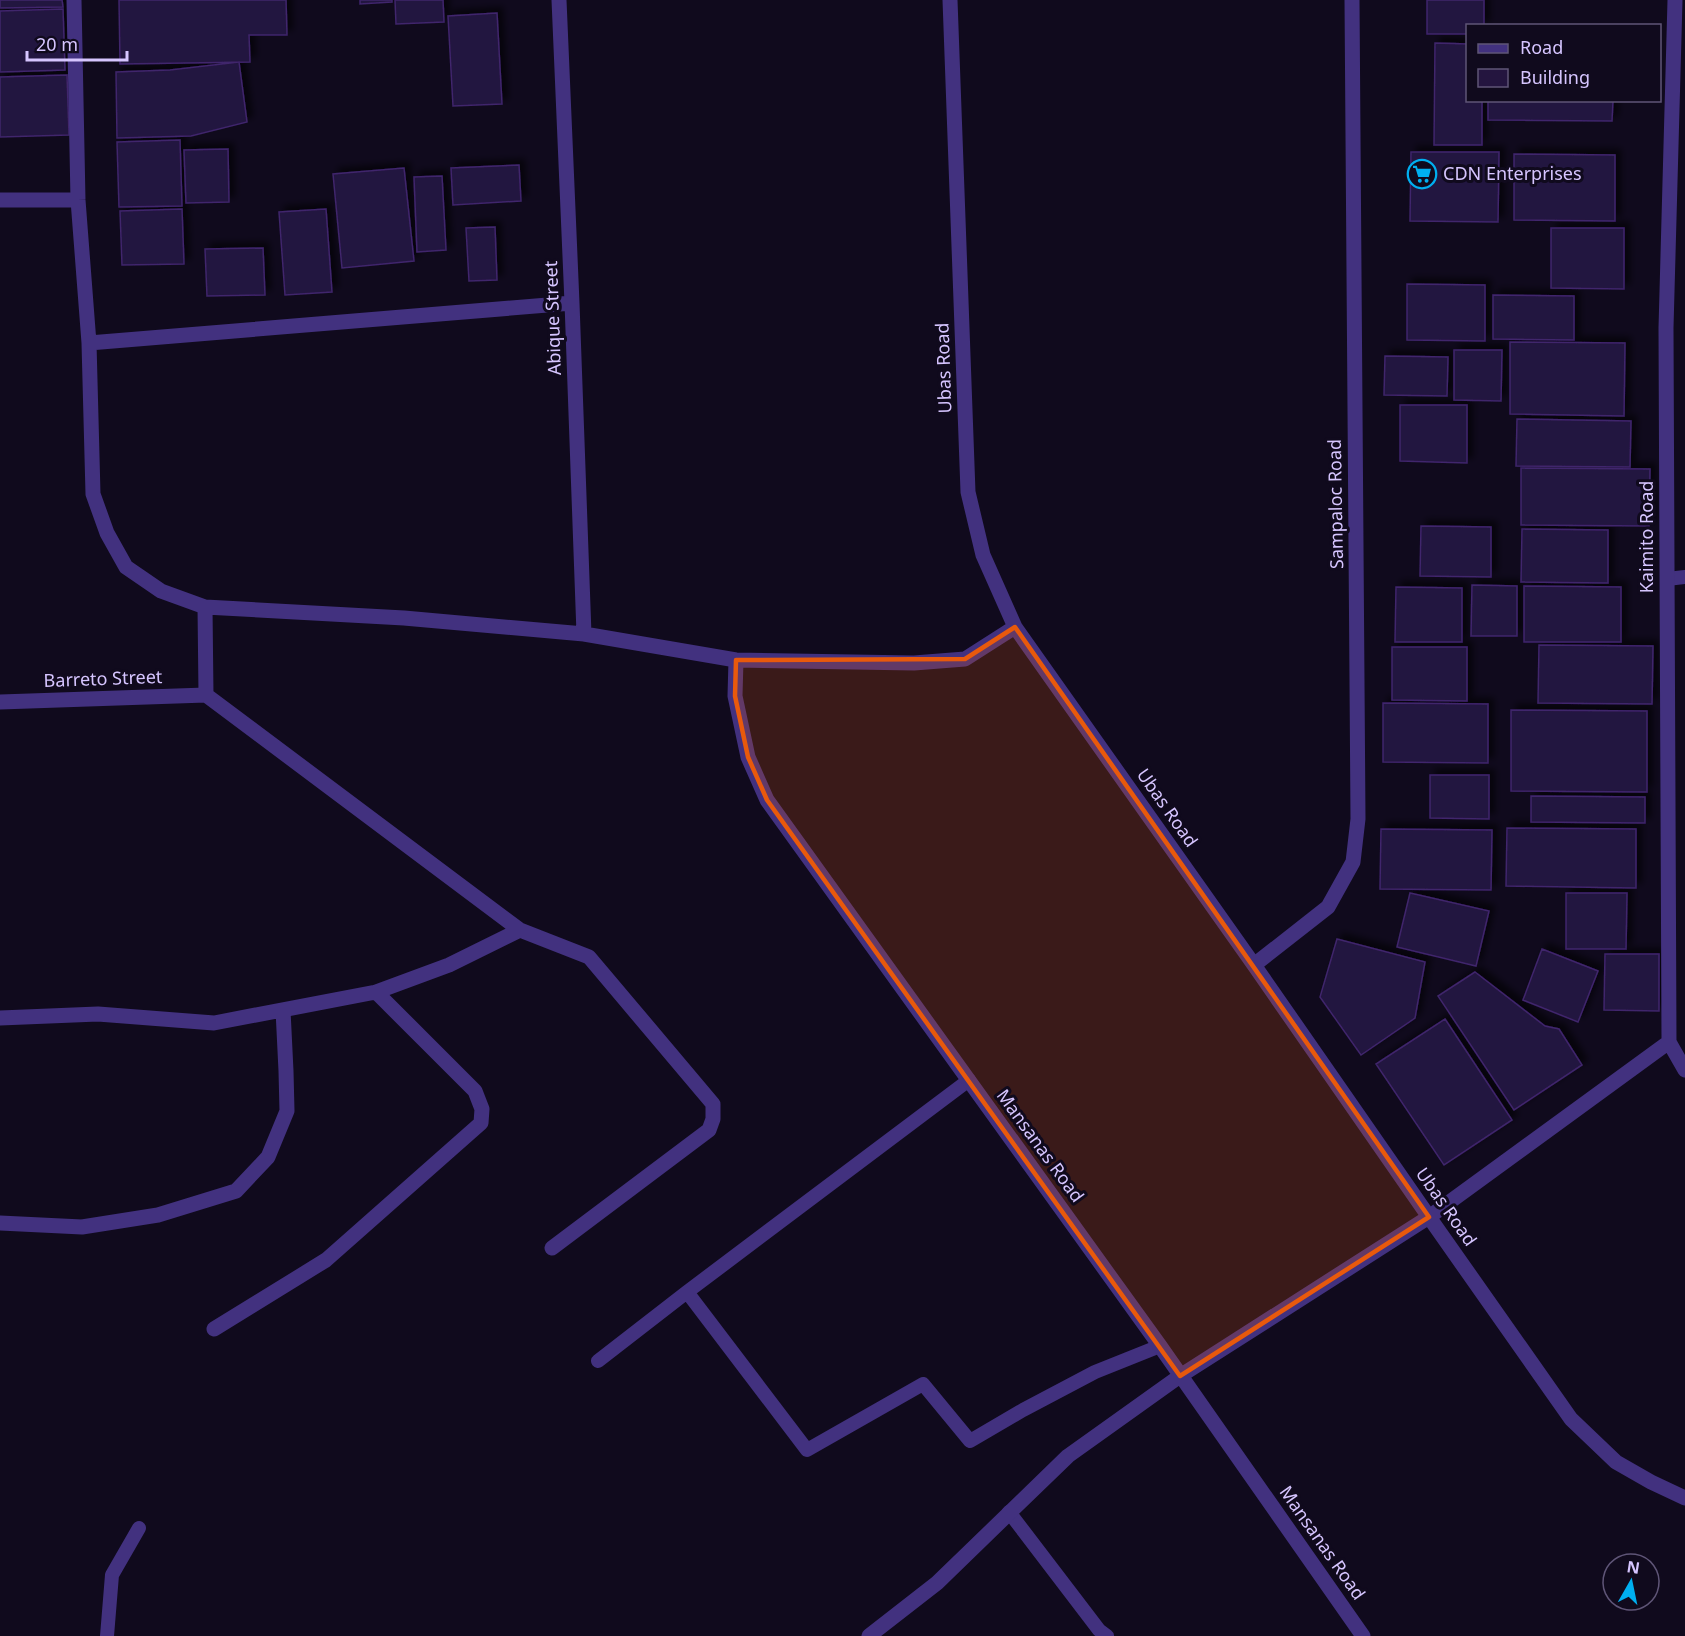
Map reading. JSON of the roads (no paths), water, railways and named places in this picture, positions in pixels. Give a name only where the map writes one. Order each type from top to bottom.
[{"type":"street","points":[[74,0],[78,200],[89,343],[93,494],[107,533],[126,567],[161,591],[205,607],[404,618],[584,634],[736,660],[914,663],[965,659],[1015,627]]},
{"type":"street","name":"Abique Street","points":[[559,0],[584,634]]},
{"type":"street","name":"Ubas Road","points":[[951,0],[968,492],[983,555],[1015,627],[1571,1419],[1616,1462],[1685,1498]]},
{"type":"street","name":"Sampaloc Road","points":[[1254,965],[1328,907],[1353,862],[1358,819],[1352,0]]},
{"type":"street","name":"Kaimito Road","points":[[1675,0],[1666,328],[1669,1042],[1685,1070]]},
{"type":"street","points":[[0,200],[78,200]]},
{"type":"street","points":[[89,343],[572,303]]},
{"type":"street","points":[[205,607],[206,695],[520,930],[589,957],[713,1104],[714,1119],[709,1130],[552,1248]]},
{"type":"street","name":"Mansanas Road","points":[[736,660],[735,696],[748,757],[767,800],[1160,1346],[1363,1636]]},
{"type":"street","name":"Barreto Street","points":[[0,702],[206,695]]},
{"type":"street","points":[[0,1018],[98,1014],[214,1023],[376,992],[449,965],[520,930]]},
{"type":"street","points":[[214,1329],[326,1260],[481,1123],[482,1109],[474,1090],[376,992]]},
{"type":"street","points":[[0,1223],[82,1227],[158,1215],[236,1191],[268,1157],[287,1111],[283,1010]]},
{"type":"street","points":[[869,1636],[937,1583],[1068,1456],[1180,1376],[1429,1217],[1669,1042]]},
{"type":"lane","points":[[1667,579],[1685,577]]},
{"type":"lane","points":[[598,1361],[969,1080]]},
{"type":"lane","points":[[687,1292],[807,1450],[923,1384],[970,1441],[1095,1372],[1160,1346]]},
{"type":"lane","points":[[1009,1512],[1099,1630],[1107,1636]]},
{"type":"lane","points":[[107,1636],[112,1575],[138,1527]]},
{"type":"place","name":"CDN Enterprises","points":[[1422,174]]}]
